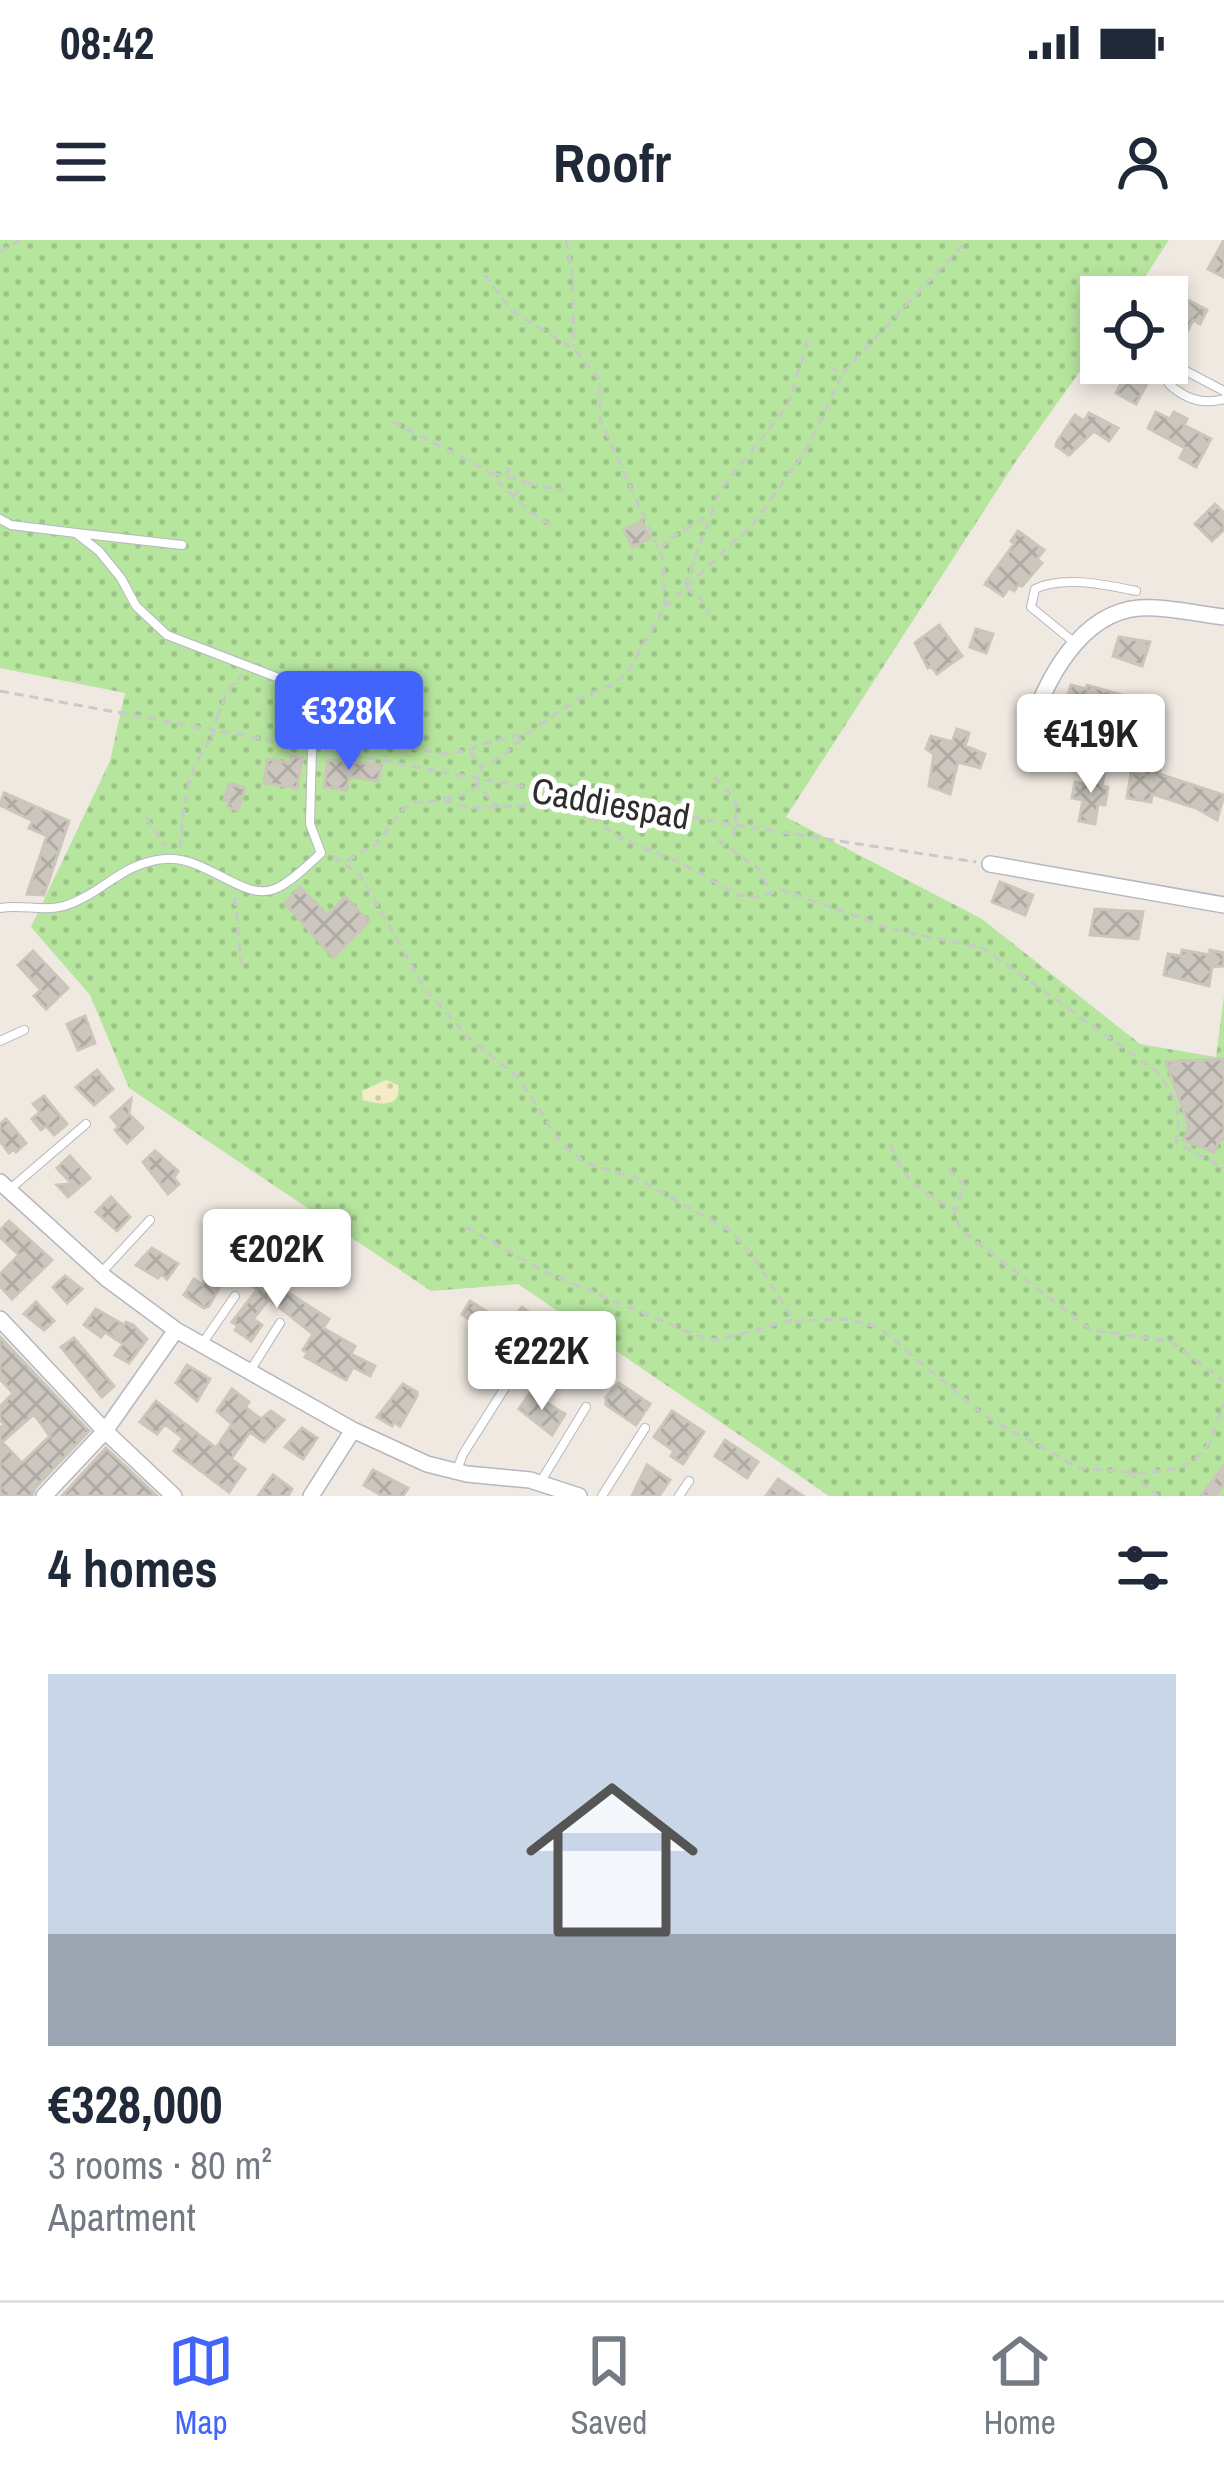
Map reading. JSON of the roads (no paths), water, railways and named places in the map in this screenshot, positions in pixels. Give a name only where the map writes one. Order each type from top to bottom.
[{"type":"street","points":[[1030,730],[1039,701],[1065,657],[1122,612],[1141,608],[1224,617]]},
{"type":"street","points":[[989,864],[1224,904]]},
{"type":"street","points":[[4,1186],[100,1274],[176,1330],[353,1430],[398,1453],[457,1472],[540,1483],[579,1496]]},
{"type":"street","points":[[0,1319],[105,1431],[174,1496]]},
{"type":"street","points":[[44,1496],[105,1431],[176,1330]]},
{"type":"street","points":[[311,1496],[353,1430]]},
{"type":"lane","points":[[1182,370],[1224,395],[1201,403],[1176,391],[1168,377],[1182,370]]},
{"type":"lane","points":[[0,520],[182,544]]},
{"type":"lane","points":[[76,533],[99,551],[153,626],[305,688],[320,713]]},
{"type":"lane","points":[[1077,644],[1031,607],[1035,589],[1065,584],[1136,590]]},
{"type":"lane","points":[[1039,701],[1073,739],[1121,752]]},
{"type":"lane","points":[[0,908],[64,906],[127,868],[176,859],[204,865],[232,883],[263,892],[278,888],[320,854],[310,824],[312,748]]},
{"type":"lane","points":[[0,1041],[24,1030]]},
{"type":"lane","points":[[4,1186],[86,1124]]},
{"type":"lane","points":[[100,1274],[150,1220]]},
{"type":"lane","points":[[202,1345],[235,1295]]},
{"type":"lane","points":[[249,1372],[280,1323]]},
{"type":"lane","points":[[457,1472],[463,1454],[508,1382]]},
{"type":"lane","points":[[540,1483],[586,1407]]},
{"type":"lane","points":[[602,1496],[645,1428]]},
{"type":"lane","points":[[680,1496],[689,1481]]}]
